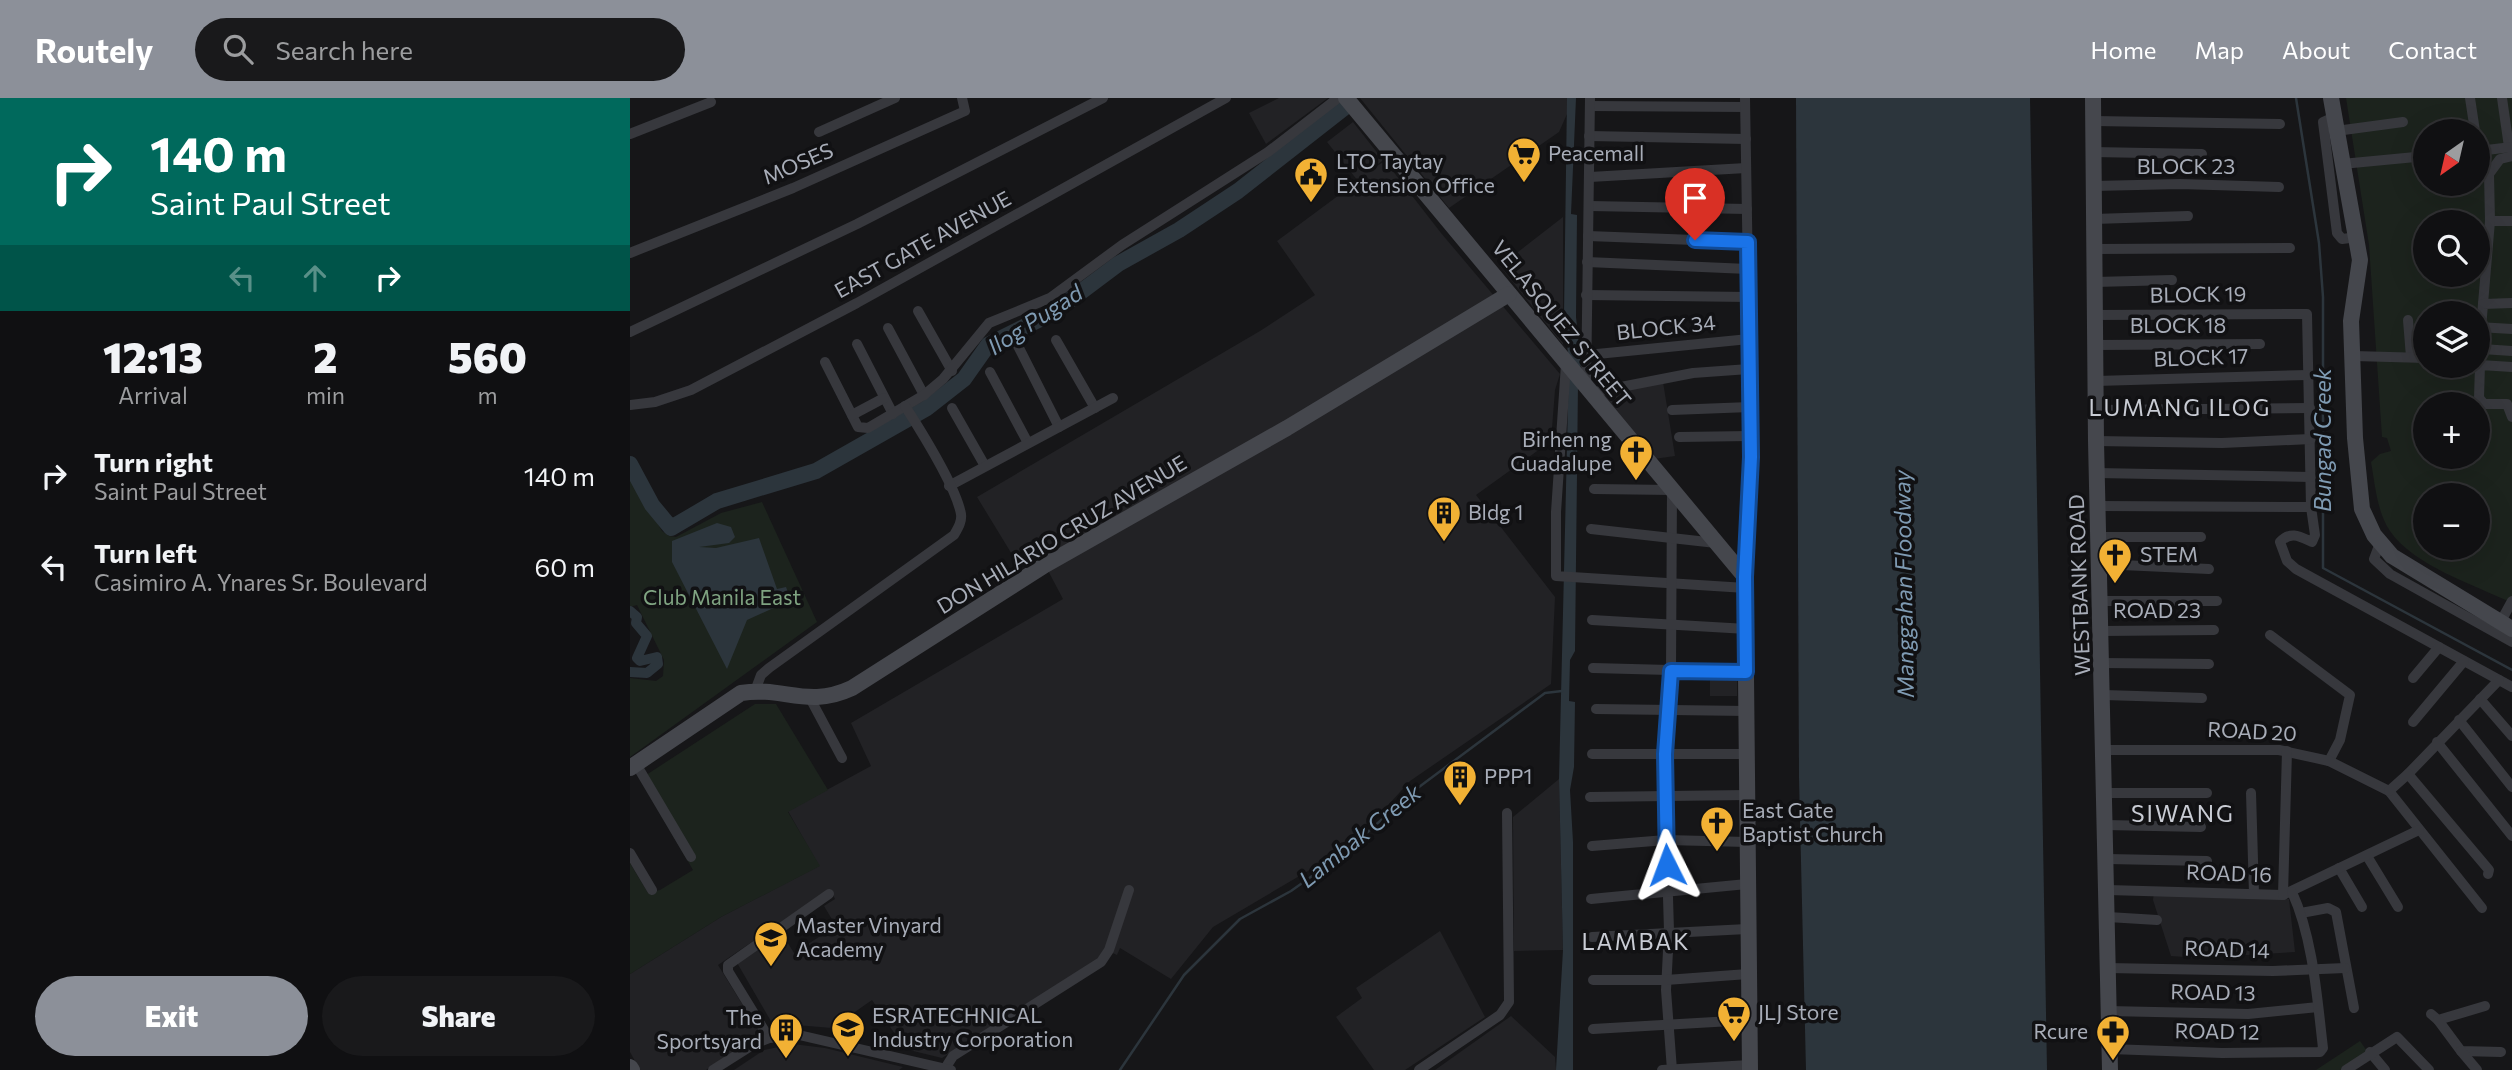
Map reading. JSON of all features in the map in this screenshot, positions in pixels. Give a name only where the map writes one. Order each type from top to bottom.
[{"type":"street","points":[[819,132],[895,98]]},
{"type":"street","name":"MOSES","points":[[630,253],[793,188],[965,111],[961,98]]},
{"type":"street","points":[[630,332],[857,224],[1082,103],[1102,98]]},
{"type":"street","name":"EAST GATE AVENUE","points":[[630,405],[655,402],[691,390],[857,303],[1226,98]]},
{"type":"street","points":[[825,362],[852,415],[862,428],[908,410],[952,371],[989,323],[1050,298],[1122,245],[1268,152],[1339,98]]},
{"type":"street","name":"VELASQUEZ STREET","points":[[1346,98],[1716,543],[1746,583]]},
{"type":"street","name":"WESTBANK ROAD","points":[[2094,98],[2095,381],[2106,750],[2110,1070]]},
{"type":"street","points":[[2332,98],[2342,164],[2358,237],[2360,277],[2351,321],[2362,509],[2380,543],[2392,556],[2506,626],[2512,601]]},
{"type":"street","points":[[2470,98],[2473,119]]},
{"type":"street","points":[[2502,98],[2511,150]]},
{"type":"street","points":[[630,134],[711,102]]},
{"type":"street","points":[[1662,1070],[1750,1068],[1746,583],[1750,407],[1745,102],[1590,102],[1590,206],[1586,295],[1588,391],[1693,373],[1749,369]]},
{"type":"street","points":[[2094,121],[2280,124]]},
{"type":"street","points":[[2358,237],[2342,239],[2337,233],[2323,122],[2403,122]]},
{"type":"street","points":[[1589,136],[1746,139]]},
{"type":"street","points":[[2490,151],[2511,150]]},
{"type":"street","points":[[2490,210],[2489,174],[2511,150]]},
{"type":"street","points":[[2093,152],[2202,154]]},
{"type":"street","points":[[2342,164],[2413,157]]},
{"type":"street","points":[[1590,177],[1746,168]]},
{"type":"street","name":"BLOCK 23","points":[[2094,186],[2180,184],[2279,187]]},
{"type":"street","points":[[1590,206],[1747,209]]},
{"type":"street","points":[[2094,219],[2188,216]]},
{"type":"street","points":[[2490,221],[2512,221]]},
{"type":"street","points":[[1588,236],[1748,242]]},
{"type":"street","points":[[2095,249],[2290,248]]},
{"type":"street","points":[[1587,262],[1748,269]]},
{"type":"street","points":[[2095,282],[2172,280]]},
{"type":"street","name":"DON HILARIO CRUZ AVENUE","points":[[755,691],[811,700],[835,696],[852,688],[1045,565],[1287,428],[1509,293]]},
{"type":"street","points":[[1586,295],[1749,297]]},
{"type":"street","points":[[2490,304],[2512,303]]},
{"type":"street","points":[[918,311],[952,371]]},
{"type":"street","name":"BLOCK 19","points":[[2095,315],[2301,312],[2309,317],[2308,375]]},
{"type":"street","points":[[2354,356],[2411,357],[2408,320]]},
{"type":"street","points":[[888,328],[924,395]]},
{"type":"street","points":[[2490,328],[2512,329]]},
{"type":"street","name":"BLOCK 34","points":[[1587,355],[1749,339]]},
{"type":"street","points":[[1056,340],[1095,408]]},
{"type":"street","points":[[1016,342],[1059,427]]},
{"type":"street","points":[[858,344],[893,414]]},
{"type":"street","name":"BLOCK 18","points":[[2096,345],[2260,344]]},
{"type":"street","points":[[2490,350],[2512,351]]},
{"type":"street","points":[[1566,364],[1556,512],[1560,576],[1746,583]]},
{"type":"street","points":[[2490,366],[2512,368]]},
{"type":"street","points":[[990,372],[1028,443]]},
{"type":"street","points":[[2308,375],[2314,541],[2295,535],[2284,538],[2280,542],[2281,551],[2287,561],[2296,569],[2512,687]]},
{"type":"street","name":"BLOCK 17","points":[[2095,381],[2308,375]]},
{"type":"street","points":[[2479,378],[2480,401],[2507,404],[2512,416]]},
{"type":"street","points":[[852,415],[884,398]]},
{"type":"street","points":[[949,486],[1113,398]]},
{"type":"street","points":[[1672,410],[1750,407]]},
{"type":"street","points":[[952,408],[985,466]]},
{"type":"street","points":[[2097,410],[2310,408]]},
{"type":"street","points":[[691,857],[633,766],[741,693],[755,691],[761,675],[769,668],[954,535],[961,518],[949,486],[908,410]]},
{"type":"street","points":[[1679,437],[1750,436]]},
{"type":"street","points":[[2096,440],[2222,443],[2311,439]]},
{"type":"street","points":[[2098,472],[2311,477]]},
{"type":"street","points":[[1594,489],[1672,490],[1671,671],[1665,754],[1669,890],[1666,980],[1672,1070]]},
{"type":"street","points":[[2099,506],[2311,507]]},
{"type":"street","points":[[1591,530],[1671,536],[1716,543]]},
{"type":"street","points":[[2100,537],[2201,537]]},
{"type":"street","points":[[2380,543],[2374,559],[2390,574],[2512,642]]},
{"type":"street","points":[[2100,564],[2209,569]]},
{"type":"street","points":[[2101,601],[2217,601]]},
{"type":"street","points":[[1592,620],[1746,629]]},
{"type":"street","name":"ROAD 23","points":[[2102,631],[2214,630]]},
{"type":"street","points":[[2270,635],[2350,695],[2340,740],[2329,761]]},
{"type":"street","points":[[2413,678],[2439,647]]},
{"type":"street","points":[[2413,722],[2464,661]]},
{"type":"street","points":[[2102,663],[2209,664]]},
{"type":"street","points":[[1593,668],[1746,672]]},
{"type":"street","points":[[2482,908],[2389,790],[2408,774],[2499,680]]},
{"type":"street","points":[[2104,695],[2202,698]]},
{"type":"street","points":[[2480,699],[2512,736]]},
{"type":"street","points":[[811,700],[842,758]]},
{"type":"street","points":[[1596,709],[1747,711]]},
{"type":"street","points":[[2459,720],[2512,787]]},
{"type":"street","points":[[2437,742],[2512,836]]},
{"type":"street","name":"ROAD 20","points":[[2106,750],[2287,751],[2329,761],[2389,790]]},
{"type":"street","points":[[2287,751],[2287,893],[2301,913],[2318,1007]]},
{"type":"street","points":[[1592,754],[1746,754]]},
{"type":"street","points":[[2408,774],[2489,870],[2488,874]]},
{"type":"street","points":[[2106,793],[2207,793]]},
{"type":"street","points":[[2251,793],[2254,894]]},
{"type":"street","points":[[1590,797],[1747,795]]},
{"type":"street","points":[[1419,1070],[1500,1015],[1508,1002],[1507,813]]},
{"type":"street","points":[[2106,825],[2201,827]]},
{"type":"street","name":"ROAD 16","points":[[2108,890],[2287,893],[2419,830]]},
{"type":"street","points":[[1592,846],[1666,840],[1747,842]]},
{"type":"street","points":[[630,853],[652,890]]},
{"type":"street","points":[[2367,856],[2398,907]]},
{"type":"street","points":[[2108,859],[2207,861]]},
{"type":"street","points":[[2339,869],[2362,907]]},
{"type":"street","points":[[1591,900],[1747,884]]},
{"type":"street","points":[[713,1070],[754,1044],[769,1038],[799,1035],[949,1068],[953,1056],[1101,961],[1109,950],[1129,890]]},
{"type":"street","points":[[769,1038],[728,965],[829,894]]},
{"type":"street","points":[[2301,913],[2334,910],[2354,1008]]},
{"type":"street","points":[[2108,917],[2157,920]]},
{"type":"street","points":[[1592,937],[1747,929]]},
{"type":"street","name":"ROAD 14","points":[[2108,968],[2345,968]]},
{"type":"street","points":[[1592,981],[1666,980],[1748,974]]},
{"type":"street","points":[[2477,1070],[2434,1017],[2485,1006]]},
{"type":"street","name":"ROAD 13","points":[[2108,1011],[2248,1014],[2318,1007]]},
{"type":"street","name":"ROAD 12","points":[[2110,1049],[2222,1053],[2322,1049],[2318,1007]]},
{"type":"street","points":[[1593,1029],[1669,1027],[1749,1020]]},
{"type":"street","points":[[2346,1070],[2397,1037],[2429,1070]]},
{"type":"street","points":[[2461,1051],[2501,1052]]},
{"type":"street","points":[[2370,1052],[2385,1070]]},
{"type":"shaded area","points":[[1279,98],[1328,98],[1266,144],[1249,113]]},
{"type":"shaded area","points":[[1360,98],[1567,98],[1567,114],[1559,132],[1449,208]]},
{"type":"shaded area","points":[[1353,122],[1383,160],[1372,169],[1385,161],[1441,233],[1560,374],[1555,390],[1551,441],[1476,495],[1555,597],[1551,684],[1410,781],[1382,812],[1313,868],[1213,927],[1171,979],[1120,948],[1117,955],[1104,949],[1099,960],[942,1058],[905,1049],[872,1000],[832,1028],[772,1023],[736,961],[781,932],[794,953],[836,926],[824,906],[835,899],[830,889],[718,965],[762,1036],[750,1040],[706,1070],[640,1070],[630,1052],[630,974],[721,917],[819,866],[788,811],[871,766],[851,723],[1063,599],[1034,544],[1013,556],[977,497],[1260,331],[1315,295],[1277,241],[1358,181],[1327,142]]},
{"type":"shaded area","points":[[1563,217],[1563,345],[1500,266]]},
{"type":"shaded area","points":[[1663,382],[1675,456],[1654,459],[1602,394]]},
{"type":"shaded area","points":[[1710,674],[1737,674],[1737,696],[1710,696]]},
{"type":"shaded area","points":[[1559,779],[1563,950],[1514,951],[1513,817]]},
{"type":"shaded area","points":[[2154,892],[2289,899],[2295,952],[2230,956],[2218,952],[2213,959],[2171,956],[2153,900]]},
{"type":"shaded area","points":[[1440,931],[1485,1017],[1405,1070],[1374,1070],[1336,1017],[1362,998],[1356,988]]},
{"type":"shaded area","points":[[1511,1016],[1555,1057],[1556,1070],[1435,1070]]},
{"type":"shaded area","points":[[793,1044],[825,1048],[903,1067],[899,1070],[734,1070],[764,1050]]},
{"type":"green space","points":[[2346,98],[2512,98],[2512,603],[2423,560],[2490,560],[2490,483],[2413,483],[2413,553],[2390,531],[2377,498],[2371,462],[2380,454],[2391,451],[2387,438],[2382,437],[2369,245]]},
{"type":"green space","name":"Club Manila East","points":[[630,476],[662,531],[669,536],[676,537],[721,513],[762,502],[817,622],[630,757],[630,678],[656,681],[663,676],[664,660],[637,605],[630,607]]},
{"type":"green space","points":[[755,704],[776,704],[828,790],[788,812],[820,866],[721,917],[630,974],[630,863],[648,893],[660,890],[693,870],[640,779]]},
{"type":"green space","points":[[2360,1041],[2367,1051],[2343,1070],[2316,1070]]},
{"type":"water","points":[[1567,98],[1576,98],[1571,214],[1577,215],[1576,317],[1581,364],[1578,383],[1575,651],[1570,660],[1569,701],[1575,702],[1574,767],[1570,790],[1573,842],[1573,1070],[1556,1070],[1563,950],[1559,779],[1569,363],[1564,316]]},
{"type":"water","name":"Manggahan Floodway","points":[[1796,98],[2030,98],[2047,1070],[1806,1070],[1799,777]]},
{"type":"water","points":[[717,523],[731,527],[735,537],[729,543],[699,547],[716,548],[759,538],[777,589],[786,587],[791,600],[747,620],[727,669],[672,562],[672,541]]},
{"type":"waterway","name":"Bungad Creek","points":[[2296,98],[2319,243],[2323,297],[2323,568],[2512,670]]},
{"type":"waterway","name":"Ilog Pugad","points":[[630,464],[652,505],[671,528],[717,501],[816,471],[927,408],[964,379],[988,345],[1054,312],[1118,264],[1179,230],[1238,191],[1344,108]]},
{"type":"waterway","points":[[630,611],[637,617],[636,623],[647,636],[637,658],[640,661],[657,657],[658,664],[647,673],[630,672]]},
{"type":"waterway","name":"Lambak Creek","points":[[1120,1070],[1184,975],[1240,919],[1291,891],[1343,854],[1415,790],[1545,693],[1562,691]]},
{"type":"place","name":"Peacemall","points":[[1524,184]]},
{"type":"place","name":"LTO Taytay Extension Office","points":[[1311,204]]},
{"type":"place","name":"Birhen ng Guadalupe","points":[[1636,482]]},
{"type":"place","name":"Bldg 1","points":[[1444,543]]},
{"type":"place","name":"STEM","points":[[2115,585]]},
{"type":"place","name":"PPP1","points":[[1460,807]]},
{"type":"place","name":"East Gate Baptist Church","points":[[1717,853]]},
{"type":"place","name":"Master Vinyard Academy","points":[[771,968]]},
{"type":"place","name":"JLJ Store","points":[[1734,1043]]},
{"type":"place","name":"ESRATECHNICAL Industry Corporation","points":[[848,1058]]},
{"type":"place","name":"The Sportsyard","points":[[786,1060]]},
{"type":"place","name":"Rcure","points":[[2113,1062]]},
{"type":"district","name":"LUMANG ILOG","points":[[2180,408]]},
{"type":"district","name":"SIWANG","points":[[2183,814]]},
{"type":"district","name":"LAMBAK","points":[[1636,942]]},
{"type":"route","points":[[1667,865],[1665,754],[1671,671],[1746,672],[1745,577],[1751,457],[1748,242],[1695,240]]}]
